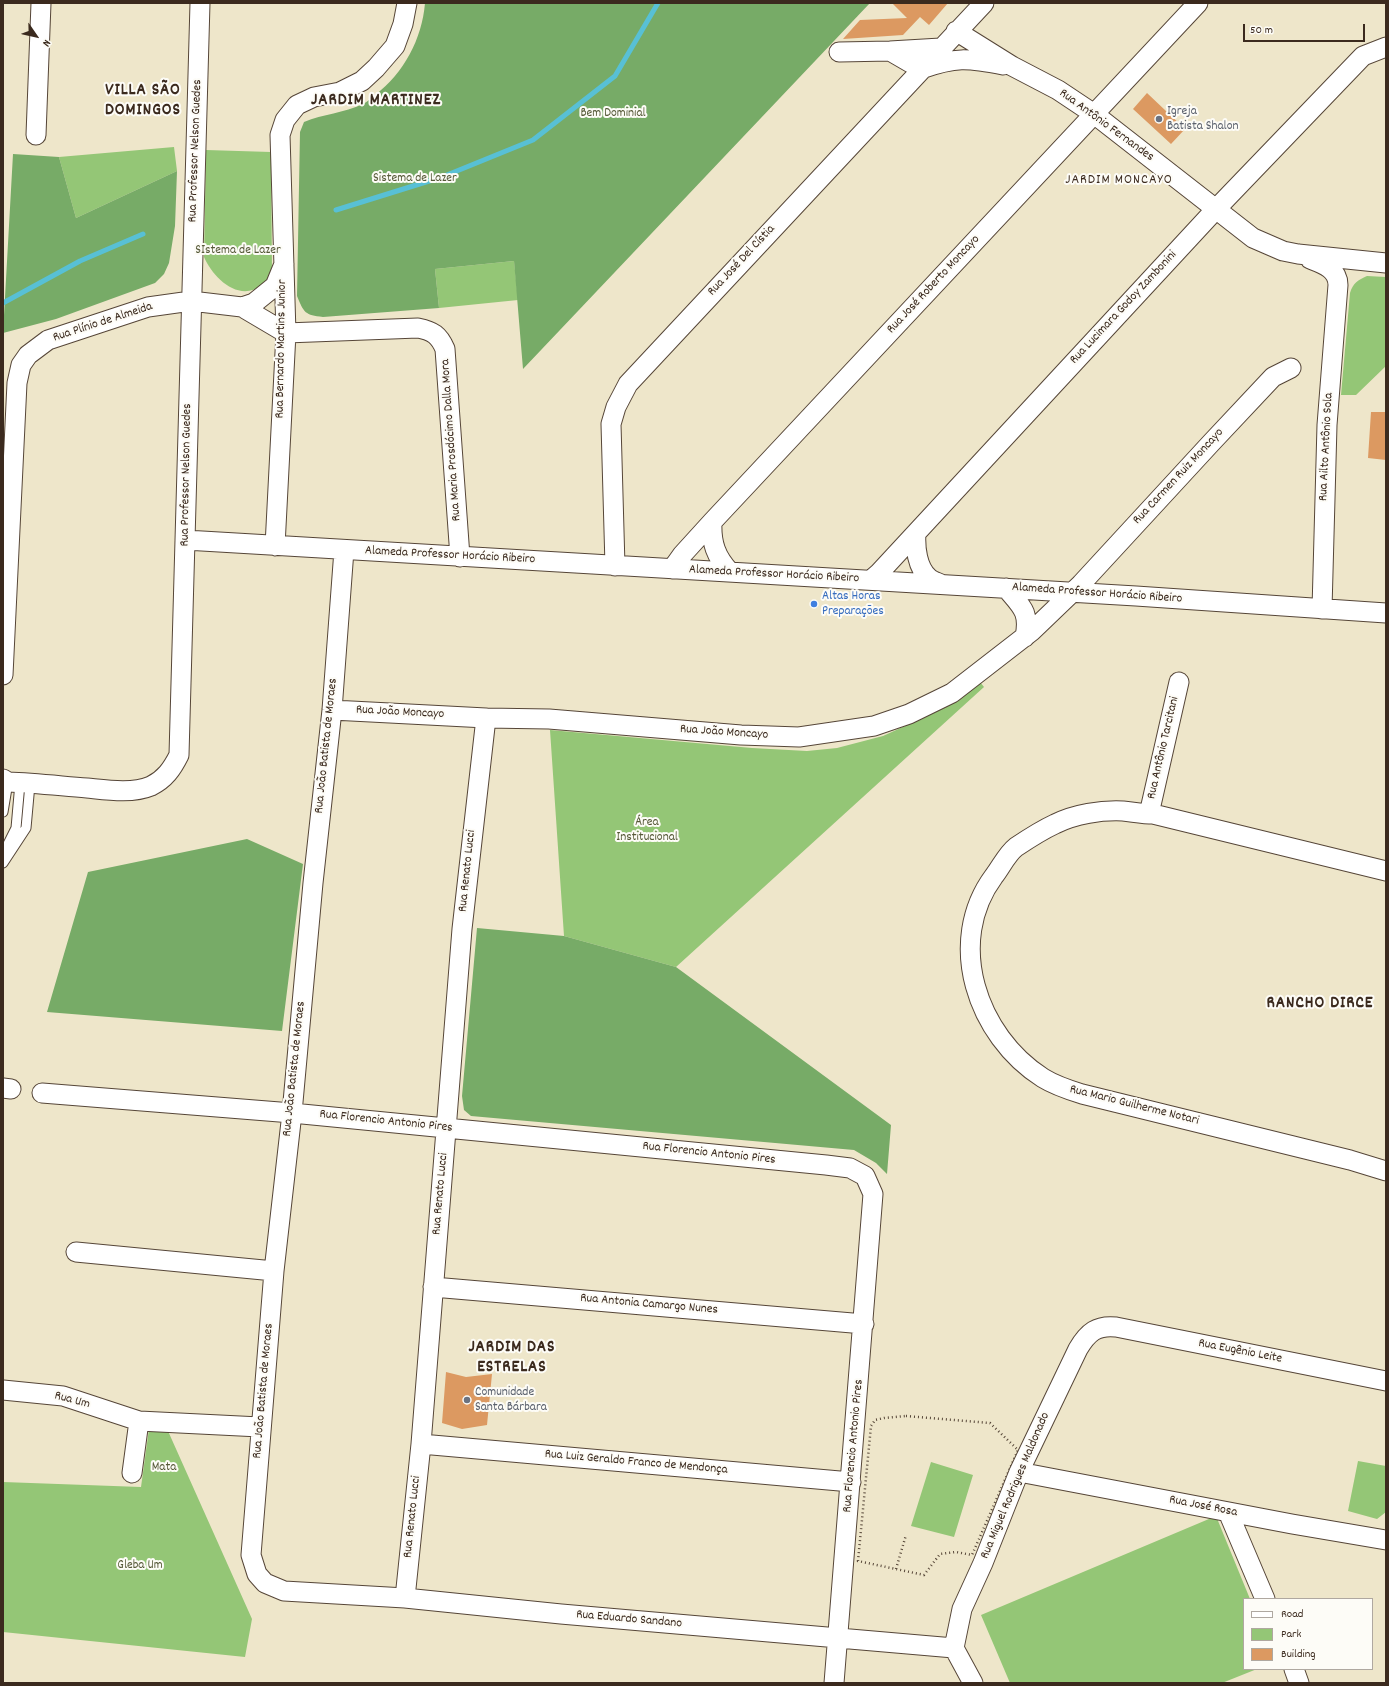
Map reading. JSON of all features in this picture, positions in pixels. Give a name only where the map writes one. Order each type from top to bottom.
[{"type":"street","points":[[36,135],[40,3]]},
{"type":"street","name":"Rua Professor Nelson Guedes","points":[[15,782],[113,790],[136,790],[150,786],[162,779],[171,771],[179,756],[200,3]]},
{"type":"street","name":"Rua Bernardo Martins Junior","points":[[275,546],[286,334],[280,135],[284,120],[297,105],[314,97],[340,92],[362,81],[371,72],[395,46],[403,24],[407,3]]},
{"type":"street","name":"Rua José Del Cístia","points":[[615,566],[611,424],[616,407],[628,384],[956,31],[984,3]]},
{"type":"street","name":"Rua José Roberto Moncayo","points":[[672,569],[682,555],[712,522],[1198,3]]},
{"type":"street","name":"Rua Antônio Fernandes","points":[[956,31],[1012,66],[1058,90],[1094,114],[1253,238],[1282,251],[1384,263]]},
{"type":"street","name":"Rua Lucimara Godoy Zambonini","points":[[870,580],[916,533],[1216,209],[1363,56],[1386,47]]},
{"type":"street","points":[[839,52],[941,48]]},
{"type":"street","points":[[890,51],[921,69]]},
{"type":"street","points":[[890,51],[902,70],[903,89]]},
{"type":"street","name":"Rua Antônio Fernandes","points":[[921,69],[942,62],[958,59],[974,59],[1012,66]]},
{"type":"street","name":"Rua Antônio Fernandes","points":[[1298,254],[1325,265],[1334,272],[1338,279],[1338,285]]},
{"type":"street","name":"Rua Antônio Fernandes","points":[[1338,285],[1344,276],[1350,272],[1365,265],[1384,263]]},
{"type":"street","points":[[242,307],[254,303],[275,286],[284,264]]},
{"type":"street","name":"Rua Ailto Antônio Sola","points":[[1322,609],[1327,425],[1338,285]]},
{"type":"street","name":"Rua Plínio de Almeida","points":[[3,675],[17,383],[21,364],[28,355],[48,340],[148,307],[191,302],[242,307],[286,334]]},
{"type":"street","name":"Rua Maria Prosdócimo Dalla Mora","points":[[286,334],[418,328],[430,330],[440,338],[445,349],[460,557]]},
{"type":"street","name":"Rua Carmen Ruiz Moncayo","points":[[1072,592],[1274,377],[1291,368]]},
{"type":"street","points":[[712,522],[711,535],[714,548],[720,561],[730,572]]},
{"type":"street","points":[[916,533],[915,545],[923,570],[929,578],[940,584]]},
{"type":"street","name":"Alameda Professor Horácio Ribeiro","points":[[185,540],[1072,592],[1386,613]]},
{"type":"street","name":"Rua João Batista de Moraes","points":[[265,1583],[257,1574],[251,1555],[260,1427],[274,1271],[292,1113],[313,883],[332,710],[344,550]]},
{"type":"street","points":[[1006,588],[1025,613],[1028,623],[1025,637]]},
{"type":"street","name":"Rua João Moncayo","points":[[332,710],[486,718],[549,719],[741,735],[792,736],[874,726],[909,714],[952,693],[1025,637],[1060,606],[1072,592]]},
{"type":"street","name":"Rua Antônio Tarcitani","points":[[1149,814],[1179,682]]},
{"type":"street","name":"Rua Renato Lucci","points":[[405,1598],[421,1444],[462,929],[486,718]]},
{"type":"street","name":"Rua Mario Guilherme Notari","points":[[1386,871],[1149,814],[1122,811],[1092,812],[1056,823],[1015,848],[986,888],[972,921],[970,950],[974,986],[994,1030],[1019,1058],[1042,1078],[1059,1087],[1082,1094],[1350,1160],[1386,1171]]},
{"type":"street","name":"Rua Florencio Antonio Pires","points":[[42,1093],[292,1113],[850,1168],[865,1176],[874,1194],[834,1683]]},
{"type":"street","name":"Rua Mario Guilherme Notari","points":[[1350,1160],[1386,1164]]},
{"type":"street","points":[[76,1252],[274,1271]]},
{"type":"street","name":"Rua Antonia Camargo Nunes","points":[[433,1287],[864,1324]]},
{"type":"street","name":"Rua Eugênio Leite","points":[[1094,1330],[1105,1326],[1116,1327],[1386,1381]]},
{"type":"street","name":"Rua Miguel Rodrigues Maldonado","points":[[954,1648],[962,1609],[983,1563],[1019,1472],[1078,1349],[1084,1338],[1094,1330]]},
{"type":"street","name":"Rua Um","points":[[3,1390],[63,1396],[139,1421],[260,1427]]},
{"type":"street","points":[[132,1473],[139,1421]]},
{"type":"street","name":"Rua Luiz Geraldo Franco de Mendonça","points":[[421,1444],[851,1482]]},
{"type":"street","name":"Rua José Rosa","points":[[1019,1472],[1228,1512],[1386,1540]]},
{"type":"street","points":[[1228,1512],[1265,1598]]},
{"type":"street","name":"Rua Eduardo Sandano","points":[[265,1583],[284,1590],[405,1598],[838,1639],[954,1648]]},
{"type":"street","points":[[954,1648],[973,1683]]},
{"type":"street","points":[[1294,1670],[1300,1683]]},
{"type":"lane","points":[[3,812],[15,782]]},
{"type":"lane","points":[[3,854],[16,828],[15,782]]},
{"type":"lane","points":[[3,863],[26,828],[15,782]]},
{"type":"path","points":[[906,1416],[990,1422],[1018,1450],[972,1555],[956,1552],[940,1554],[924,1575],[896,1569],[858,1561],[871,1426],[875,1420],[906,1416]]},
{"type":"path","points":[[896,1569],[906,1535]]},
{"type":"green space","points":[[425,3],[870,3],[523,369],[514,261],[435,269],[439,308],[323,317],[306,312],[301,306],[297,296],[300,132],[304,122],[363,104],[385,86],[403,66],[416,42]]},
{"type":"green space","points":[[174,147],[177,171],[76,218],[59,157]]},
{"type":"green space","name":"SIstema de Lazer","points":[[206,150],[271,152],[272,273],[262,285],[253,290],[236,290],[228,286],[214,273],[204,257]]},
{"type":"green space","points":[[13,154],[59,157],[76,218],[177,171],[175,226],[169,263],[164,274],[155,283],[56,319],[3,333]]},
{"type":"green space","points":[[514,261],[518,300],[439,308],[435,269]]},
{"type":"green space","points":[[1367,276],[1386,277],[1386,366],[1356,395],[1341,395],[1350,293],[1356,282]]},
{"type":"green space","name":"Área Institucional","points":[[980,682],[984,687],[676,967],[564,936],[550,730],[752,748],[807,751],[837,748],[883,736],[916,721]]},
{"type":"green space","points":[[247,839],[303,864],[282,1031],[47,1012],[88,872]]},
{"type":"green space","points":[[477,928],[564,936],[676,967],[891,1125],[887,1174],[876,1163],[854,1150],[471,1116],[464,1110],[462,1096]]},
{"type":"green space","name":"Gleba Um","points":[[149,1429],[168,1431],[252,1619],[245,1657],[3,1632],[3,1482],[141,1487]]},
{"type":"green space","points":[[1358,1461],[1386,1466],[1386,1512],[1377,1519],[1348,1511]]},
{"type":"green space","points":[[931,1462],[973,1475],[954,1537],[911,1526]]},
{"type":"green space","points":[[1216,1516],[1250,1598],[1243,1598],[1243,1670],[1254,1670],[1222,1683],[1010,1683],[981,1615]]},
{"type":"building","points":[[892,3],[948,3],[929,25],[920,17],[903,35],[843,39],[860,20],[907,18]]},
{"type":"building","name":"Igreja Batista Shalon","points":[[1147,93],[1185,129],[1171,144],[1133,109]]},
{"type":"building","points":[[1371,412],[1386,412],[1386,460],[1368,458]]},
{"type":"building","name":"Comunidade Santa Bárbara","points":[[446,1372],[466,1377],[492,1374],[487,1425],[462,1429],[442,1423]]},
{"type":"waterway","points":[[336,210],[442,177],[533,140],[615,76],[658,3]]},
{"type":"waterway","points":[[3,303],[80,261],[143,234]]},
{"type":"place","name":"Igreja Batista Shalon","points":[[1159,119]]},
{"type":"place","name":"Altas Horas Preparações","points":[[814,604]]},
{"type":"place","name":"Comunidade Santa Bárbara","points":[[467,1400]]},
{"type":"district","name":"VILLA SÃO DOMINGOS","points":[[143,102]]},
{"type":"district","name":"JARDIM MARTINEZ","points":[[376,102]]},
{"type":"district","name":"JARDIM MONCAYO","points":[[1119,181]]},
{"type":"district","name":"RANCHO DIRCE","points":[[1320,1005]]},
{"type":"district","name":"JARDIM DAS ESTRELAS","points":[[512,1359]]},
{"type":"park label","name":"Bem Dominial","points":[[613,114]]},
{"type":"park label","name":"Sistema de Lazer","points":[[415,179]]},
{"type":"park label","name":"Mata","points":[[164,1468]]}]
